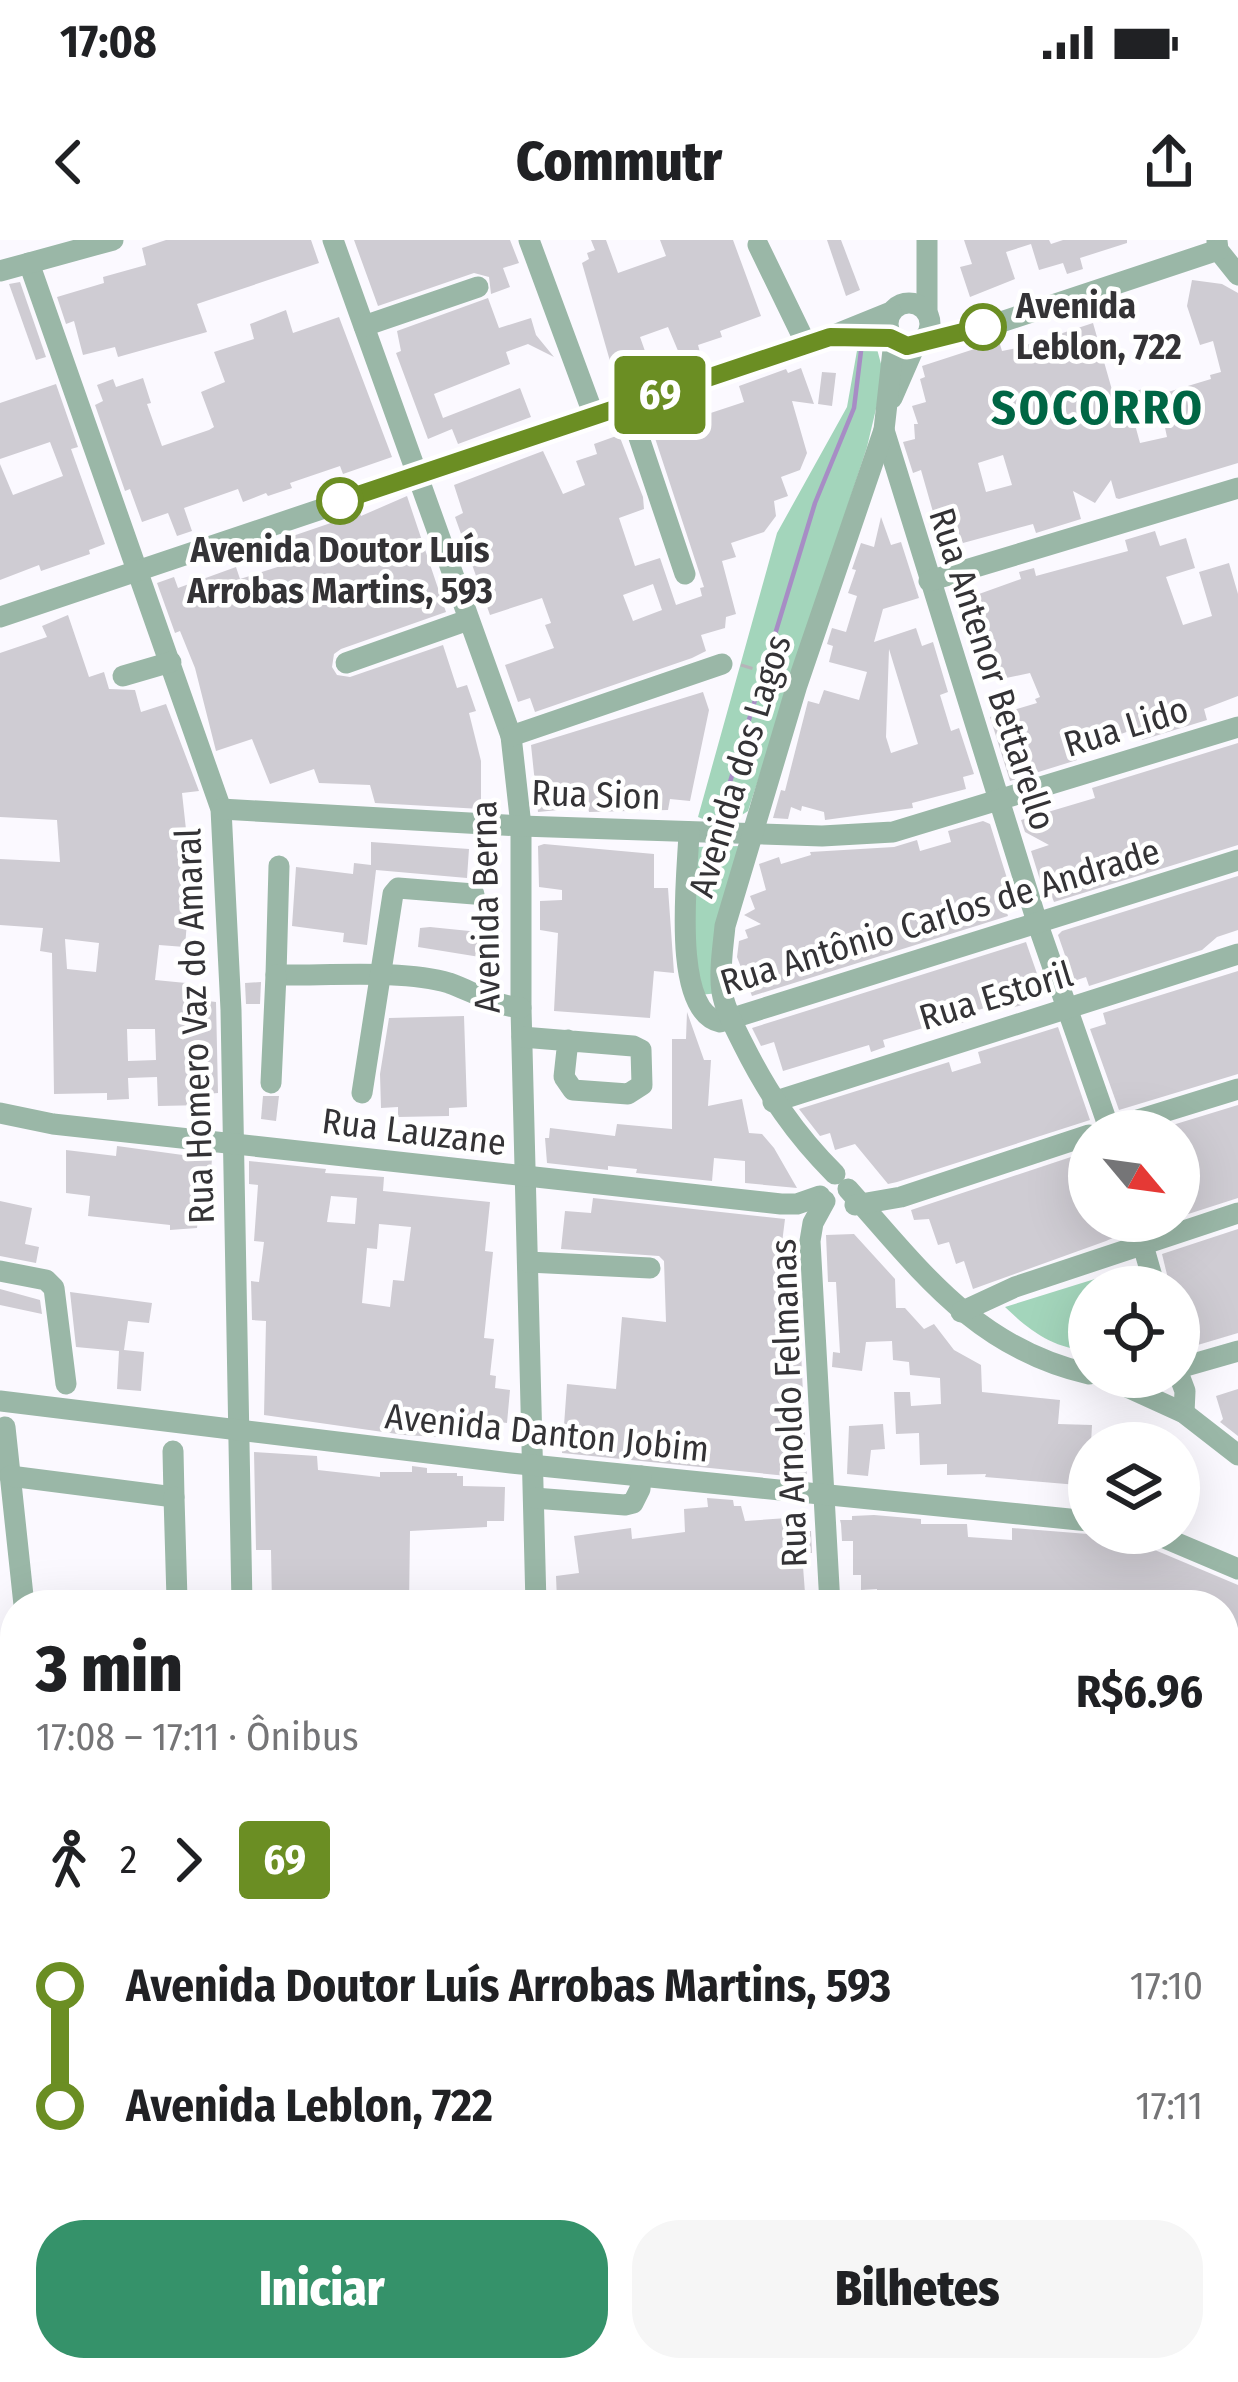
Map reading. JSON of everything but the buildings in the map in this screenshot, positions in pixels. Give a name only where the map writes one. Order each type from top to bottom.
[{"type":"street","points":[[0,271],[113,240]]},
{"type":"street","name":"Avenida Berna","points":[[333,240],[511,736],[521,826],[536,1590]]},
{"type":"street","points":[[529,240],[594,416]]},
{"type":"street","points":[[758,245],[807,346]]},
{"type":"street","points":[[830,337],[906,341],[965,334],[1217,245],[1238,275]]},
{"type":"street","points":[[913,311],[927,250]]},
{"type":"street","name":"Rua Homero Vaz do Amaral","points":[[29,262],[221,809],[231,1010],[242,1590]]},
{"type":"street","points":[[364,326],[478,287]]},
{"type":"street","points":[[0,617],[913,311],[996,321]]},
{"type":"street","points":[[906,341],[930,326],[913,311]]},
{"type":"street","points":[[906,341],[888,323],[913,311]]},
{"type":"street","name":"Avenida dos Lagos","points":[[906,341],[884,430],[797,685],[725,926],[722,993],[773,1102],[835,1193],[961,1312],[1025,1353],[1068,1368]]},
{"type":"street","points":[[628,405],[685,574]]},
{"type":"street","name":"Rua Antenor Bettarello","points":[[884,430],[1097,1110]]},
{"type":"street","points":[[866,483],[905,505]]},
{"type":"street","points":[[929,581],[1238,488]]},
{"type":"street","points":[[346,663],[468,620]]},
{"type":"street","points":[[123,676],[171,662]]},
{"type":"street","points":[[511,736],[722,664]]},
{"type":"street","name":"Rua Lido","points":[[752,833],[893,832],[1238,727]]},
{"type":"street","name":"Rua Sion","points":[[221,809],[752,833]]},
{"type":"street","name":"Rua Antônio Carlos de Andrade","points":[[689,832],[684,927],[692,988],[708,1019],[731,1019],[1238,860]]},
{"type":"street","points":[[271,1084],[279,866]]},
{"type":"street","points":[[362,1093],[393,894],[398,888],[474,894]]},
{"type":"street","name":"Rua Estoril","points":[[773,1102],[1238,954]]},
{"type":"street","points":[[276,975],[448,983],[498,1005],[521,1008]]},
{"type":"street","points":[[522,1037],[568,1040]]},
{"type":"street","name":"Rua Lauzane","points":[[1170,1110],[1238,1089]]},
{"type":"street","name":"Rua Lauzane","points":[[0,1113],[52,1124],[781,1204],[1068,1139]]},
{"type":"street","name":"Rua Arnoldo Felmanas","points":[[829,1590],[810,1241],[813,1223],[835,1193]]},
{"type":"street","points":[[961,1312],[1015,1287],[1238,1213]]},
{"type":"street","points":[[1142,1242],[1149,1266]]},
{"type":"street","points":[[528,1262],[650,1268]]},
{"type":"street","points":[[0,1271],[46,1280],[54,1288],[66,1384]]},
{"type":"street","points":[[1200,1364],[1238,1351]]},
{"type":"street","points":[[1157,1398],[1238,1455]]},
{"type":"street","points":[[1184,1414],[1185,1398]]},
{"type":"street","name":"Avenida Danton Jobim","points":[[0,1401],[533,1466],[1068,1519]]},
{"type":"street","points":[[5,1427],[22,1590]]},
{"type":"street","points":[[173,1451],[178,1590]]},
{"type":"street","points":[[10,1476],[174,1497]]},
{"type":"street","points":[[534,1498],[625,1505],[633,1502],[641,1476]]},
{"type":"street","points":[[1200,1553],[1238,1569]]},
{"type":"path","points":[[754,669],[770,674]]},
{"type":"green space","points":[[858,345],[877,349],[884,375],[867,447],[748,811],[724,820],[703,819],[698,817],[777,533],[847,407]]},
{"type":"green space","points":[[742,846],[719,993],[699,995],[693,933],[695,847]]},
{"type":"green space","points":[[1068,1287],[1068,1347],[1043,1337],[1005,1307]]},
{"type":"waterway","points":[[723,805],[815,503],[854,408],[861,351]]},
{"type":"bus line","name":"69","points":[[340,501],[830,337],[890,338],[907,346],[983,327]]},
{"type":"place","name":"Avenida Leblon, 722","points":[[983,327]]},
{"type":"place","name":"Avenida Doutor Luís Arrobas Martins, 593","points":[[340,501]]},
{"type":"district","name":"SOCORRO","points":[[1098,408]]}]
